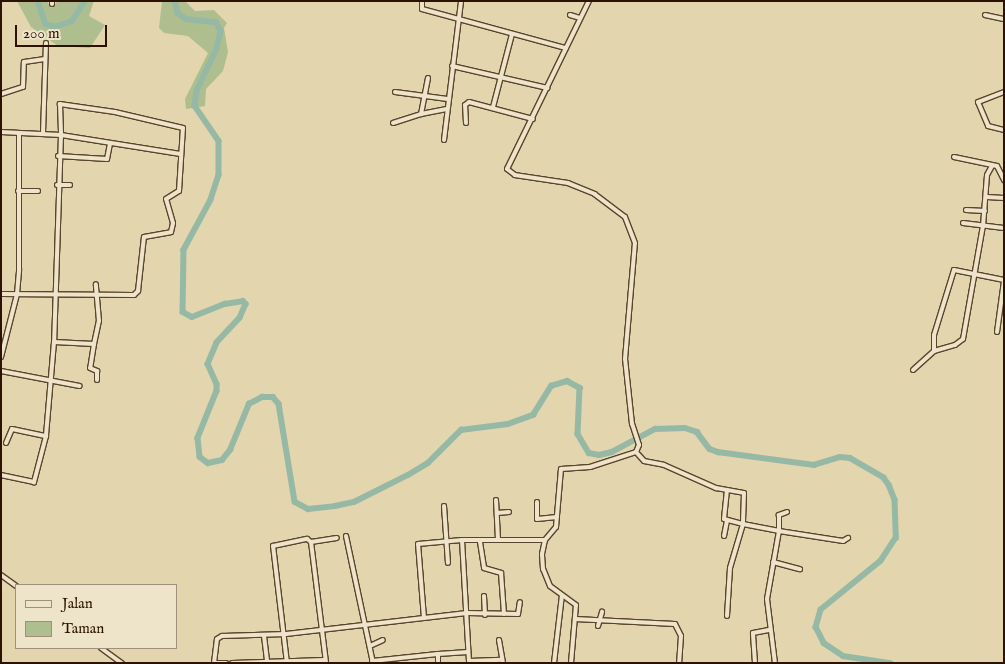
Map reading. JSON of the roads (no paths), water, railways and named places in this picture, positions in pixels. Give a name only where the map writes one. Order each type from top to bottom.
[{"type":"street","points":[[422,1],[422,9],[458,17],[566,48]]},
{"type":"street","points":[[444,140],[461,1]]},
{"type":"street","points":[[589,1],[508,167],[509,172],[568,183],[595,194],[625,217],[633,237],[635,251],[625,359],[634,431],[639,444],[636,452]]},
{"type":"street","points":[[570,15],[580,18]]},
{"type":"street","points":[[984,15],[1004,19]]},
{"type":"street","points":[[493,107],[512,34]]},
{"type":"street","points":[[43,133],[46,43]]},
{"type":"street","points":[[1,94],[23,87],[24,62],[45,59]]},
{"type":"street","points":[[452,66],[546,88]]},
{"type":"street","points":[[421,114],[428,78]]},
{"type":"street","points":[[394,92],[448,99]]},
{"type":"street","points":[[1004,92],[978,102],[988,126],[1004,130]]},
{"type":"street","points":[[466,123],[466,103],[493,107],[532,118]]},
{"type":"street","points":[[1,294],[17,294],[56,294],[136,294],[144,237],[171,232],[173,224],[166,199],[179,191],[183,128],[62,104],[57,185],[56,294],[54,342],[46,436],[34,482],[1,475]]},
{"type":"street","points":[[393,123],[421,114],[447,109]]},
{"type":"street","points":[[1,132],[61,135],[181,154]]},
{"type":"street","points":[[1,358],[17,294],[19,133]]},
{"type":"street","points":[[58,156],[107,159],[110,144]]},
{"type":"street","points":[[954,157],[998,167],[1004,180]]},
{"type":"street","points":[[913,370],[934,352],[962,340],[976,275],[987,197],[987,175],[992,166]]},
{"type":"street","points":[[57,185],[70,186]]},
{"type":"street","points":[[18,191],[38,191]]},
{"type":"street","points":[[987,197],[1004,198]]},
{"type":"street","points":[[966,210],[985,211]]},
{"type":"street","points":[[963,224],[1004,228]]},
{"type":"street","points":[[934,352],[934,335],[940,322],[952,272],[960,269],[976,275],[1004,281],[997,332]]},
{"type":"street","points":[[96,284],[99,321],[90,368],[97,372],[97,380]]},
{"type":"street","points":[[54,342],[94,344]]},
{"type":"street","points":[[1,371],[80,386]]},
{"type":"street","points":[[6,443],[12,430],[46,436]]},
{"type":"street","points":[[636,452],[644,461],[664,465],[712,487],[745,495],[743,524],[730,568],[727,616]]},
{"type":"street","points":[[571,663],[576,619],[575,604],[550,586],[542,562],[545,540],[556,527],[561,469],[590,467],[636,452]]},
{"type":"street","points":[[724,536],[727,520],[724,509],[727,490]]},
{"type":"street","points":[[496,500],[498,540]]},
{"type":"street","points":[[537,502],[537,519],[557,517]]},
{"type":"street","points":[[444,506],[448,563]]},
{"type":"street","points":[[497,513],[509,512]]},
{"type":"street","points":[[775,663],[769,630],[767,599],[779,531],[779,515],[787,512]]},
{"type":"street","points":[[727,520],[842,541],[848,538]]},
{"type":"street","points":[[346,536],[373,662],[468,652]]},
{"type":"street","points":[[287,662],[286,634],[273,546],[307,539],[310,542],[337,538]]},
{"type":"street","points":[[424,618],[417,546],[446,540],[480,542],[545,540]]},
{"type":"street","points":[[462,540],[469,662],[503,661],[499,640]]},
{"type":"street","points":[[232,663],[267,661],[326,662],[320,631],[310,542]]},
{"type":"street","points":[[480,542],[484,568],[501,572],[504,614]]},
{"type":"street","points":[[773,562],[800,569]]},
{"type":"street","points":[[1,575],[15,585]]},
{"type":"street","points":[[554,663],[562,595]]},
{"type":"street","points":[[484,596],[485,615]]},
{"type":"street","points":[[226,663],[214,663],[219,636],[264,636],[320,631],[467,613],[485,615],[519,613],[520,602]]},
{"type":"street","points":[[598,626],[598,620],[602,612]]},
{"type":"street","points":[[576,619],[676,624],[681,636],[679,663]]},
{"type":"street","points":[[755,663],[754,632],[769,630]]},
{"type":"street","points":[[264,636],[267,661]]},
{"type":"street","points":[[370,646],[382,640]]},
{"type":"street","points":[[103,649],[122,663]]},
{"type":"street","points":[[438,654],[438,663]]},
{"type":"waterway","points":[[38,1],[46,24],[55,27],[72,21],[85,1]]},
{"type":"waterway","points":[[175,1],[178,13],[186,19],[216,22],[221,31],[217,49],[197,91],[195,106],[219,141],[219,175],[211,200],[184,250],[183,312],[192,317],[225,304],[243,301],[246,304],[240,318],[217,343],[208,364],[217,384],[217,391],[198,438],[200,457],[208,463],[222,460],[230,450],[249,404],[262,397],[273,397],[279,404],[295,502],[308,509],[335,506],[354,502],[428,463],[461,430],[508,424],[533,415],[551,386],[567,381],[580,388],[578,434],[589,453],[599,455],[612,452],[655,429],[685,428],[697,432],[710,449],[718,452],[814,465],[840,457],[850,458],[884,478],[889,485],[895,500],[896,538],[881,561],[821,610],[816,627],[824,643],[843,656],[890,663]]}]
